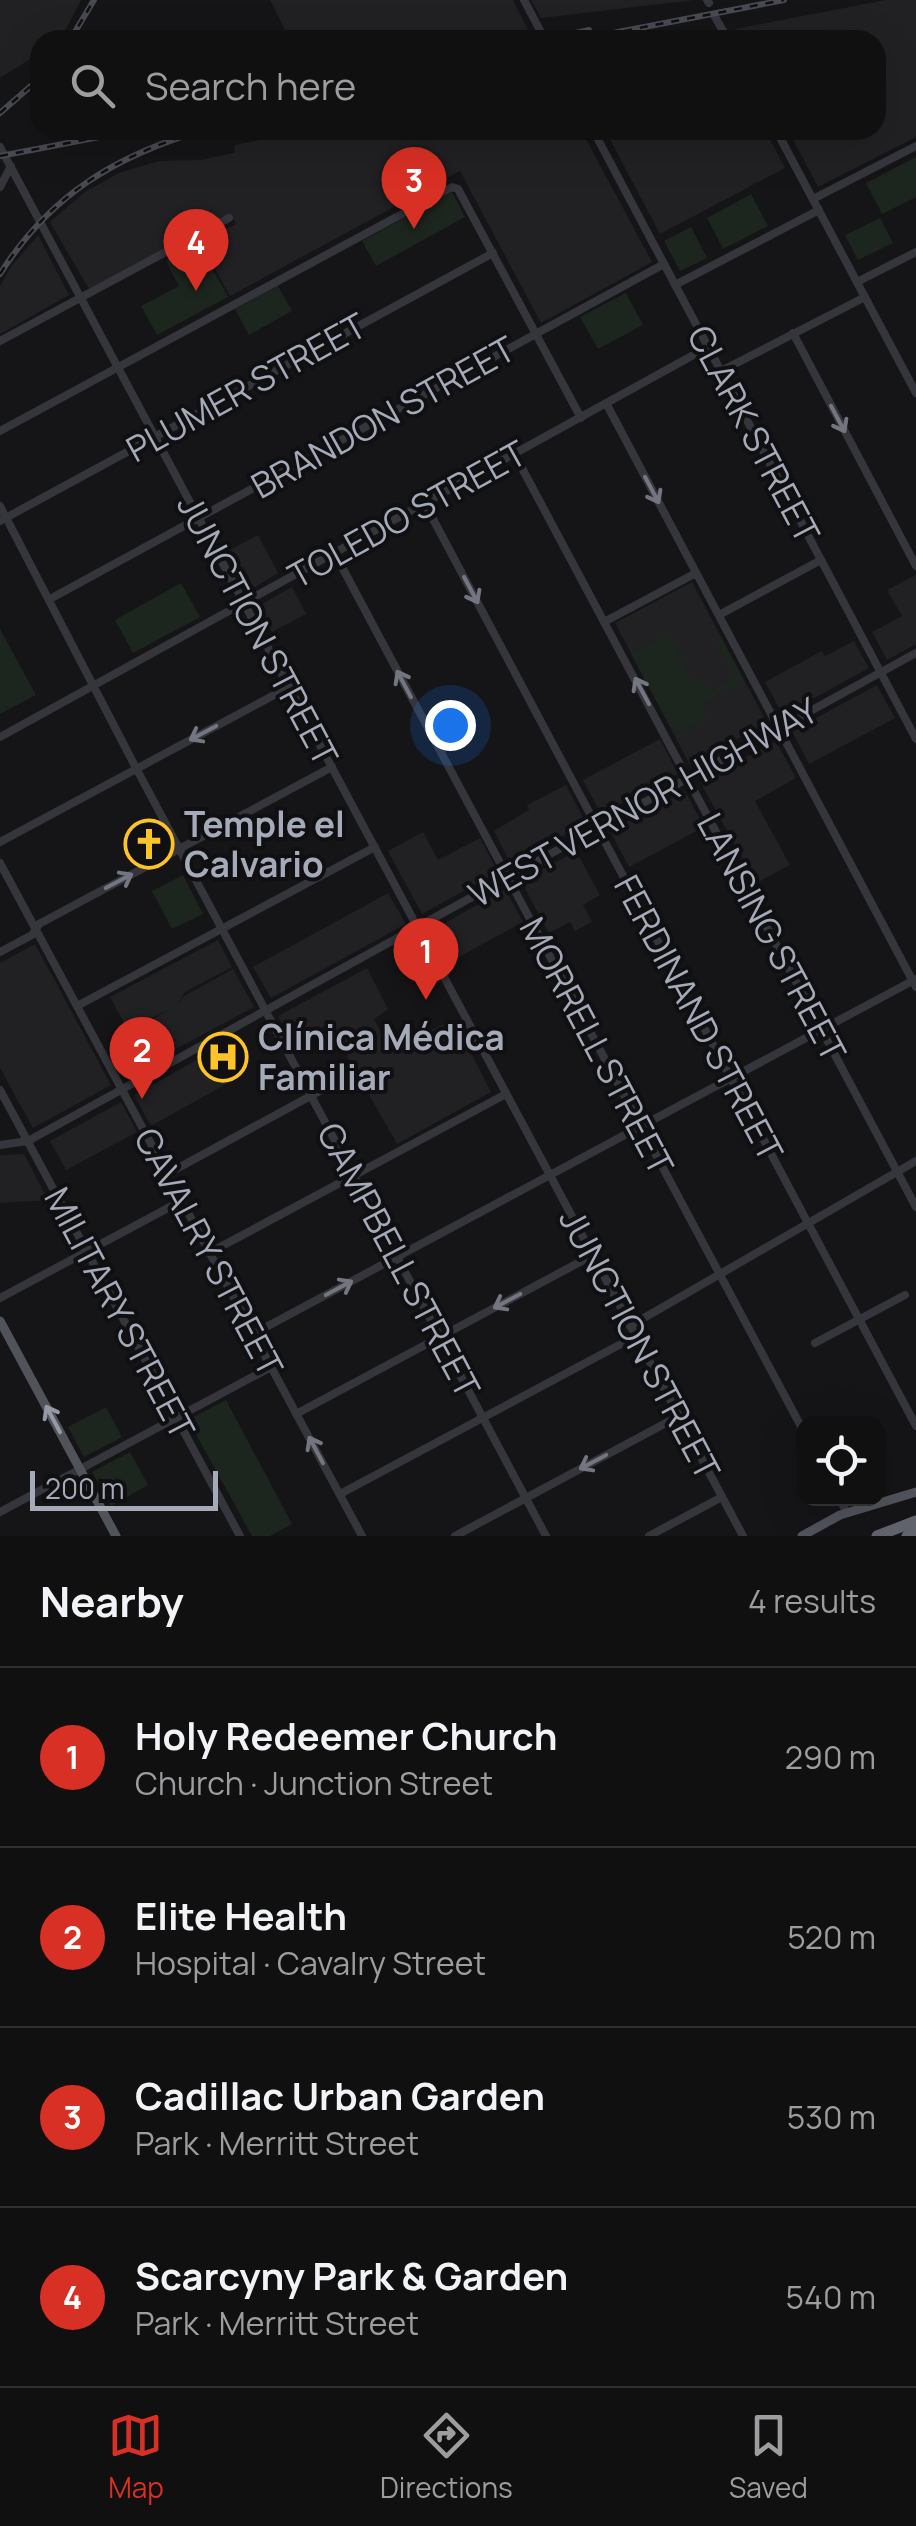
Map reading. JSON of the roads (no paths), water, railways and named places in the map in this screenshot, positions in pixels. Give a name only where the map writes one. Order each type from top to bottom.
[{"type":"highway","points":[[877,1536],[916,1521]]},
{"type":"highway","points":[[907,1536],[916,1531]]},
{"type":"main road","points":[[0,1321],[116,1536]]},
{"type":"main road","points":[[802,1536],[847,1513],[916,1492]]},
{"type":"street","points":[[524,0],[540,30]]},
{"type":"street","points":[[714,15],[722,30]]},
{"type":"street","name":"CLARK STREET","points":[[598,140],[916,739]]},
{"type":"street","points":[[781,140],[916,392]]},
{"type":"street","points":[[813,200],[916,146]]},
{"type":"street","name":"JUNCTION STREET","points":[[0,147],[742,1536]]},
{"type":"street","points":[[0,187],[10,166]]},
{"type":"street","points":[[0,431],[448,188],[458,189],[581,418]]},
{"type":"street","points":[[675,285],[819,210]]},
{"type":"street","points":[[3,339],[228,218]]},
{"type":"street","points":[[857,282],[916,252]]},
{"type":"street","name":"PLUMER STREET","points":[[3,520],[493,253]]},
{"type":"street","name":"BRANDON STREET","points":[[50,599],[664,264]]},
{"type":"street","points":[[720,371],[865,297]]},
{"type":"street","points":[[792,333],[916,566]]},
{"type":"street","name":"TOLEDO STREET","points":[[0,737],[708,347]]},
{"type":"street","points":[[253,1334],[915,982],[606,404]]},
{"type":"street","name":"LANSING STREET","points":[[515,455],[916,1207]]},
{"type":"street","name":"FERDINAND STREET","points":[[425,504],[916,1426]]},
{"type":"street","name":"CAMPBELL STREET","points":[[0,506],[3,520],[50,599],[136,768],[546,1536]]},
{"type":"street","name":"MORRELL STREET","points":[[334,554],[796,1417]]},
{"type":"street","points":[[718,615],[821,560]]},
{"type":"street","points":[[604,622],[696,573]]},
{"type":"street","name":"WEST VERNOR HIGHWAY","points":[[0,1145],[28,1141],[916,653]]},
{"type":"street","points":[[0,842],[289,686]]},
{"type":"street","points":[[0,952],[32,935],[40,923],[332,767]]},
{"type":"street","points":[[77,1006],[374,847]]},
{"type":"street","name":"CAVALRY STREET","points":[[0,863],[362,1536]]},
{"type":"street","points":[[167,1174],[353,1073]]},
{"type":"street","name":"MILITARY STREET","points":[[0,1090],[240,1536]]},
{"type":"street","points":[[210,1253],[506,1094]]},
{"type":"street","points":[[630,1326],[916,1160]]},
{"type":"street","points":[[0,1298],[181,1200]]},
{"type":"street","points":[[296,1414],[592,1256]]},
{"type":"street","points":[[815,1343],[905,1295]]},
{"type":"street","points":[[340,1494],[636,1336]]},
{"type":"street","points":[[0,1512],[271,1366]]},
{"type":"street","points":[[456,1536],[679,1416]]},
{"type":"street","points":[[649,1536],[722,1497]]},
{"type":"street","points":[[843,1506],[847,1513]]},
{"type":"railway","points":[[76,30],[94,0]]},
{"type":"railway","points":[[629,30],[784,0]]},
{"type":"railway","points":[[0,113],[30,87]]},
{"type":"railway","points":[[0,156],[84,140]]},
{"type":"railway","points":[[0,274],[40,222],[87,182],[171,140]]},
{"type":"place","name":"Cadillac Urban Garden","points":[[414,229]]},
{"type":"place","name":"Scarcyny Park & Garden","points":[[196,291]]},
{"type":"place","name":"Temple el Calvario","points":[[149,844]]},
{"type":"place","name":"Holy Redeemer Church","points":[[426,1000]]},
{"type":"place","name":"Clínica Médica Familiar","points":[[223,1057]]},
{"type":"place","name":"Elite Health","points":[[142,1099]]}]
